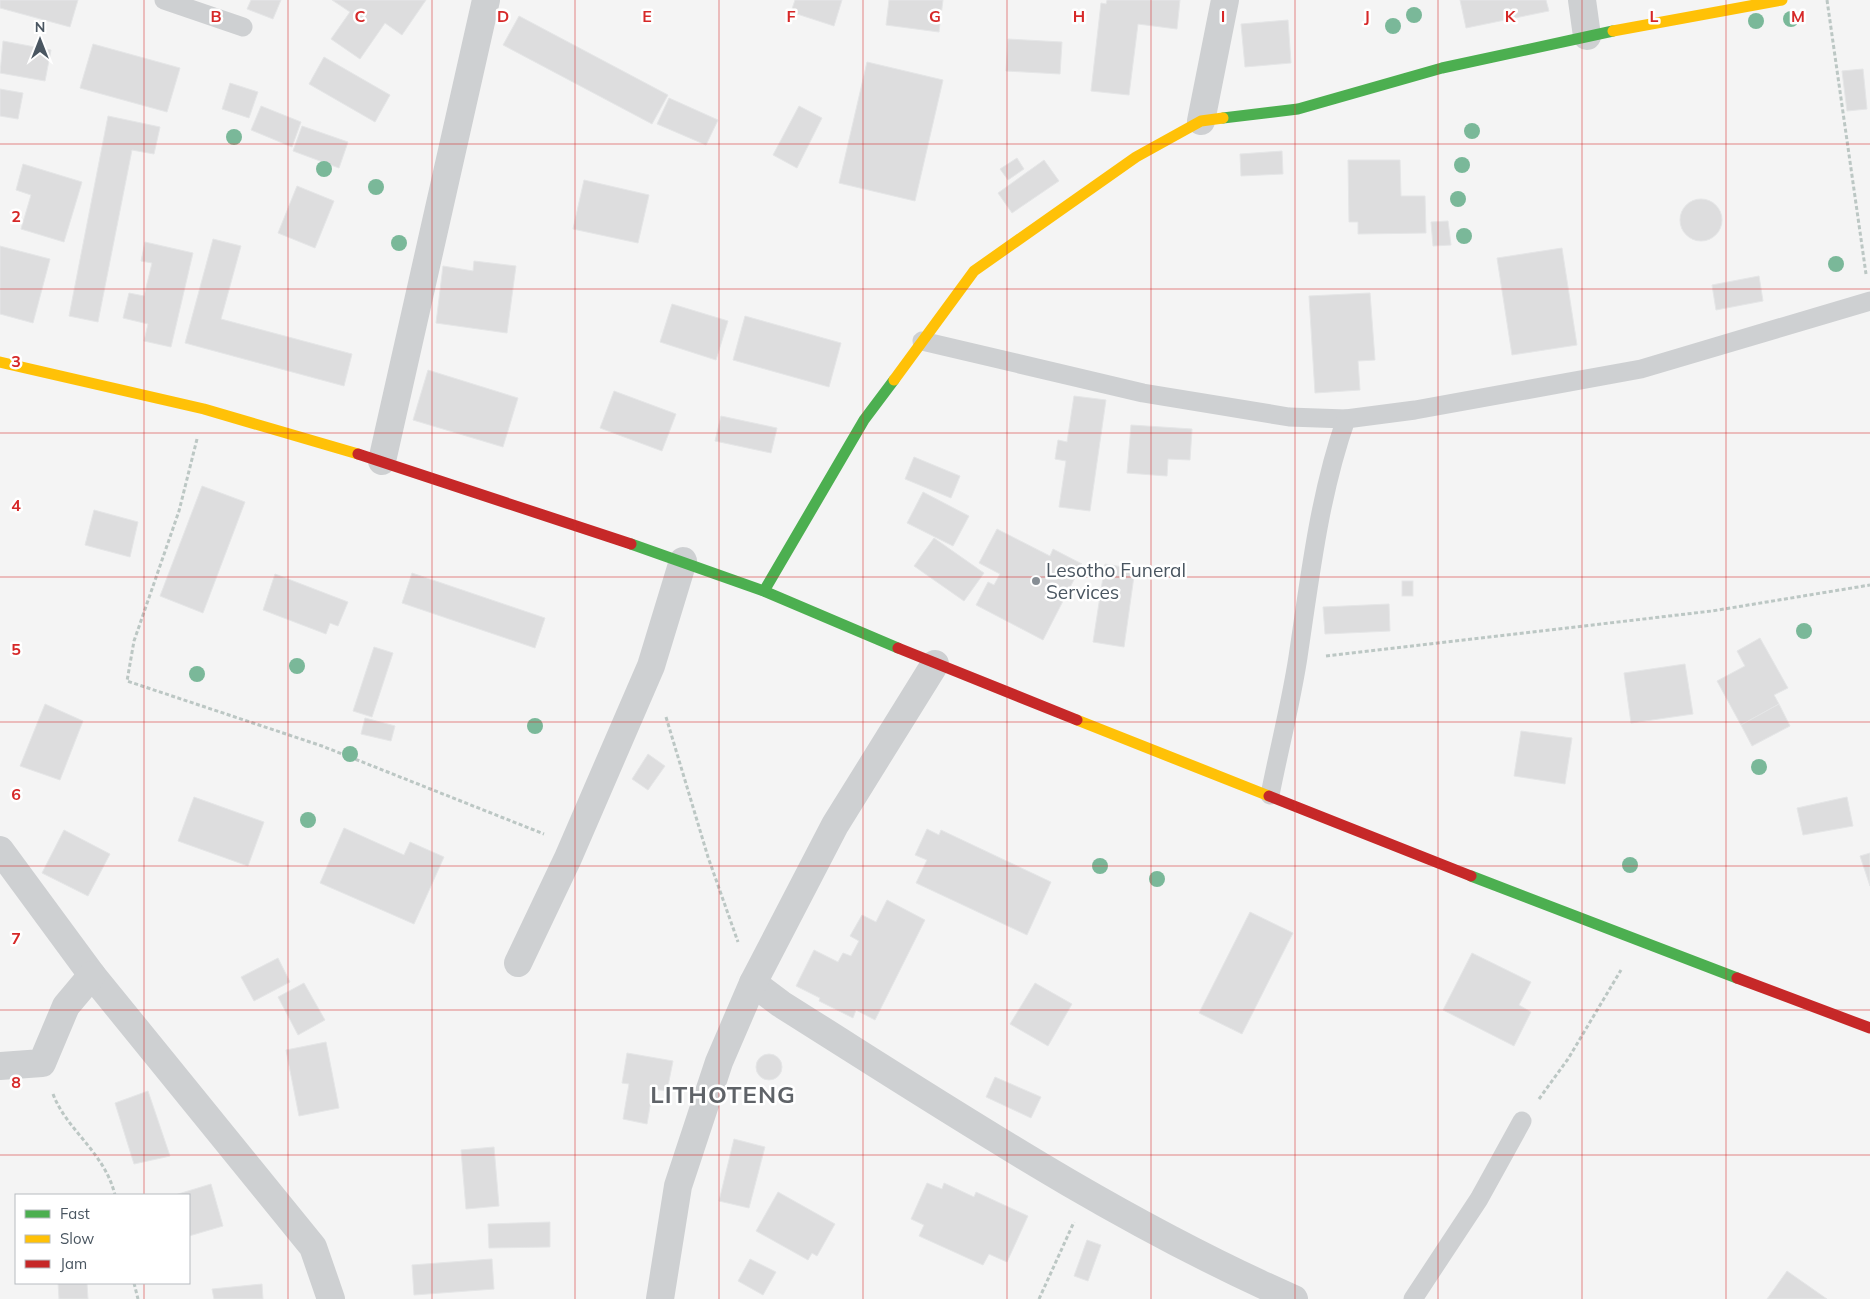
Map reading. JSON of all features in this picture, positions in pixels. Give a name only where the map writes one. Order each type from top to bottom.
[{"type":"main road","points":[[764,591],[864,420],[974,271],[1136,157],[1201,121],[1298,109],[1442,68],[1587,36],[1782,0]]},
{"type":"main road","points":[[0,362],[204,409],[382,461],[683,561],[764,591],[935,664],[1629,938],[1870,1028]]},
{"type":"street","points":[[382,461],[486,0]]},
{"type":"street","points":[[1201,121],[1225,0]]},
{"type":"street","points":[[1582,0],[1587,36]]},
{"type":"street","points":[[518,963],[572,846],[650,666],[683,561]]},
{"type":"street","points":[[660,1299],[678,1186],[719,1062],[753,983],[835,825],[935,664]]},
{"type":"street","points":[[0,850],[92,975],[312,1247],[331,1299]]},
{"type":"street","points":[[0,1066],[42,1063],[66,1006],[92,975]]},
{"type":"street","points":[[753,983],[781,1004],[1088,1193],[1230,1271],[1294,1299]]},
{"type":"lane","points":[[164,0],[243,27]]},
{"type":"lane","points":[[922,341],[1143,393],[1289,418],[1346,419],[1415,410],[1641,369],[1870,301]]},
{"type":"lane","points":[[1270,795],[1298,660],[1311,560],[1332,458],[1346,419]]},
{"type":"lane","points":[[1413,1299],[1478,1199],[1522,1121]]},
{"type":"path","points":[[1827,0],[1867,279]]},
{"type":"path","points":[[204,409],[179,511],[134,641],[127,680],[322,746],[572,846]]},
{"type":"path","points":[[1298,660],[1712,611],[1870,585]]},
{"type":"path","points":[[665,714],[708,857],[753,983]]},
{"type":"path","points":[[1522,1121],[1568,1059],[1620,974],[1629,938]]},
{"type":"path","points":[[42,1063],[58,1106],[98,1156],[115,1194]]},
{"type":"path","points":[[1040,1299],[1088,1193]]},
{"type":"path","points":[[134,1284],[138,1299]]},
{"type":"building","points":[[0,0],[78,0],[70,27],[0,8]]},
{"type":"building","points":[[251,0],[281,0],[273,19],[247,9]]},
{"type":"building","points":[[332,0],[426,0],[402,35],[385,23],[360,59],[331,39],[350,12]]},
{"type":"building","points":[[795,0],[842,0],[834,26],[791,12]]},
{"type":"building","points":[[889,0],[943,0],[939,32],[886,25]]},
{"type":"building","points":[[1107,0],[1180,0],[1177,29],[1138,24],[1129,95],[1091,91],[1101,3],[1106,4]]},
{"type":"building","points":[[1460,0],[1546,0],[1549,11],[1466,28]]},
{"type":"building","points":[[519,16],[668,95],[652,124],[503,45]]},
{"type":"building","points":[[1288,20],[1291,63],[1245,67],[1241,24]]},
{"type":"building","points":[[1008,39],[1062,42],[1060,74],[1006,71]]},
{"type":"building","points":[[3,41],[51,50],[45,81],[0,73]]},
{"type":"building","points":[[93,44],[180,68],[167,112],[80,88]]},
{"type":"building","points":[[324,57],[390,95],[375,122],[309,84]]},
{"type":"building","points":[[867,62],[943,80],[915,201],[839,183]]},
{"type":"building","points":[[1863,69],[1867,109],[1847,111],[1842,71]]},
{"type":"building","points":[[230,83],[258,92],[249,118],[222,109]]},
{"type":"building","points":[[0,89],[23,93],[18,119],[0,116]]},
{"type":"building","points":[[669,98],[718,120],[706,145],[657,124]]},
{"type":"building","points":[[261,106],[301,122],[292,147],[251,130]]},
{"type":"building","points":[[799,106],[822,118],[797,168],[773,155]]},
{"type":"building","points":[[108,116],[160,127],[154,154],[132,150],[98,322],[69,316]]},
{"type":"building","points":[[302,126],[348,142],[339,168],[293,151]]},
{"type":"building","points":[[1282,151],[1283,174],[1241,176],[1240,154]]},
{"type":"building","points":[[1017,158],[1024,169],[1008,180],[1000,169]]},
{"type":"building","points":[[1044,160],[1059,181],[1012,213],[998,193]]},
{"type":"building","points":[[1348,160],[1400,160],[1401,196],[1425,196],[1426,233],[1358,234],[1358,222],[1349,222]]},
{"type":"building","points":[[23,164],[82,182],[64,242],[21,229],[31,195],[16,190]]},
{"type":"building","points":[[584,180],[649,195],[638,243],[573,229]]},
{"type":"building","points":[[297,186],[334,201],[315,248],[278,233]]},
{"type":"building","points":[[1701,199],[1716,205],[1722,220],[1716,235],[1701,241],[1686,235],[1680,220],[1686,205]]},
{"type":"building","points":[[1448,221],[1451,245],[1433,246],[1431,222]]},
{"type":"building","points":[[213,239],[241,246],[221,319],[352,354],[344,386],[185,343]]},
{"type":"building","points":[[145,242],[193,253],[171,347],[144,341],[148,324],[123,318],[129,293],[144,296],[152,263],[141,261]]},
{"type":"building","points":[[0,246],[50,259],[33,323],[0,314]]},
{"type":"building","points":[[1562,248],[1577,345],[1512,355],[1497,258]]},
{"type":"building","points":[[474,261],[516,266],[507,333],[436,323],[443,266],[473,271]]},
{"type":"building","points":[[1759,276],[1763,301],[1716,310],[1712,285]]},
{"type":"building","points":[[1370,293],[1375,360],[1358,361],[1360,390],[1315,393],[1309,296]]},
{"type":"building","points":[[672,304],[728,321],[716,360],[660,342]]},
{"type":"building","points":[[745,316],[841,343],[829,387],[733,360]]},
{"type":"building","points":[[428,370],[518,398],[503,447],[413,420]]},
{"type":"building","points":[[614,391],[676,414],[662,451],[600,428]]},
{"type":"building","points":[[1074,396],[1106,400],[1090,511],[1059,507],[1066,461],[1055,459],[1058,440],[1067,442]]},
{"type":"building","points":[[721,416],[777,428],[771,453],[715,441]]},
{"type":"building","points":[[1131,425],[1192,429],[1190,460],[1168,459],[1167,476],[1127,473]]},
{"type":"building","points":[[914,457],[960,476],[951,498],[905,479]]},
{"type":"building","points":[[202,486],[245,502],[203,613],[160,596]]},
{"type":"building","points":[[923,492],[969,516],[953,546],[907,523]]},
{"type":"building","points":[[94,510],[138,522],[130,557],[85,545]]},
{"type":"building","points":[[997,529],[1050,556],[1053,549],[1082,564],[1043,640],[976,605],[988,582],[994,585],[1000,574],[979,563]]},
{"type":"building","points":[[934,538],[984,573],[964,601],[914,566]]},
{"type":"building","points":[[1105,564],[1135,569],[1124,647],[1093,642]]},
{"type":"building","points":[[412,573],[545,618],[535,648],[402,603]]},
{"type":"building","points":[[275,574],[348,602],[338,626],[330,623],[326,634],[263,610]]},
{"type":"building","points":[[1402,581],[1413,581],[1413,596],[1402,596]]},
{"type":"building","points":[[1389,604],[1390,631],[1325,634],[1323,607]]},
{"type":"building","points":[[1760,638],[1788,688],[1774,695],[1779,704],[1741,725],[1717,681],[1745,666],[1737,651]]},
{"type":"building","points":[[374,647],[393,653],[372,717],[353,711]]},
{"type":"building","points":[[1685,664],[1693,714],[1631,723],[1624,673]]},
{"type":"building","points":[[45,704],[83,721],[60,780],[20,766]]},
{"type":"building","points":[[1779,704],[1790,726],[1752,746],[1741,725]]},
{"type":"building","points":[[365,718],[395,726],[391,741],[361,734]]},
{"type":"building","points":[[1521,731],[1572,738],[1565,784],[1514,776]]},
{"type":"building","points":[[648,754],[665,766],[648,790],[632,779]]},
{"type":"building","points":[[194,797],[264,822],[248,866],[178,841]]},
{"type":"building","points":[[1847,797],[1853,826],[1803,835],[1797,808]]},
{"type":"building","points":[[344,828],[404,855],[410,842],[444,857],[414,924],[320,883]]},
{"type":"building","points":[[927,829],[939,835],[941,830],[1051,882],[1027,935],[916,883],[927,860],[915,855]]},
{"type":"building","points":[[64,830],[110,854],[88,896],[42,873]]},
{"type":"building","points":[[1870,853],[1870,886],[1860,856]]},
{"type":"building","points":[[887,900],[925,920],[875,1020],[856,1010],[853,1018],[819,1001],[820,998],[796,986],[814,950],[838,962],[843,953],[851,956],[859,941],[850,936],[862,915],[876,922]]},
{"type":"building","points":[[1250,912],[1293,933],[1242,1034],[1199,1013]]},
{"type":"building","points":[[1472,953],[1531,982],[1519,1005],[1531,1012],[1514,1046],[1443,1010]]},
{"type":"building","points":[[278,958],[290,982],[254,1001],[241,977]]},
{"type":"building","points":[[304,983],[325,1020],[298,1035],[278,997]]},
{"type":"building","points":[[1035,983],[1072,1004],[1048,1046],[1010,1024]]},
{"type":"building","points":[[326,1042],[339,1108],[299,1116],[286,1050]]},
{"type":"building","points":[[627,1053],[673,1061],[667,1091],[653,1089],[647,1124],[623,1119],[629,1084],[622,1083]]},
{"type":"building","points":[[769,1054],[778,1058],[782,1067],[778,1076],[769,1080],[760,1076],[756,1067],[760,1058]]},
{"type":"building","points":[[995,1077],[1041,1097],[1031,1118],[986,1097]]},
{"type":"building","points":[[148,1091],[170,1156],[134,1164],[115,1103]]},
{"type":"building","points":[[734,1139],[765,1147],[749,1208],[719,1201]]},
{"type":"building","points":[[494,1147],[499,1206],[466,1209],[461,1150]]},
{"type":"building","points":[[927,1183],[942,1189],[944,1183],[974,1197],[976,1192],[1028,1216],[1007,1262],[989,1254],[983,1265],[919,1236],[924,1225],[911,1219]]},
{"type":"building","points":[[211,1184],[223,1226],[190,1236],[190,1194],[178,1194]]},
{"type":"building","points":[[778,1192],[835,1224],[817,1256],[812,1253],[808,1260],[756,1231]]},
{"type":"building","points":[[550,1222],[550,1247],[489,1248],[488,1224]]},
{"type":"building","points":[[1087,1240],[1101,1245],[1088,1281],[1074,1276]]},
{"type":"building","points":[[492,1259],[494,1289],[414,1295],[412,1265]]},
{"type":"building","points":[[750,1259],[776,1272],[763,1295],[738,1281]]},
{"type":"building","points":[[1787,1271],[1827,1299],[1767,1299]]},
{"type":"building","points":[[58,1284],[87,1284],[88,1299],[59,1299]]},
{"type":"building","points":[[262,1284],[263,1299],[214,1299],[212,1289]]},
{"type":"traffic: fast","points":[[1223,118],[1298,109],[1442,68],[1613,31]]},
{"type":"traffic: fast","points":[[764,591],[864,420],[894,380]]},
{"type":"traffic: fast","points":[[631,544],[764,591],[898,648]]},
{"type":"traffic: fast","points":[[1471,876],[1737,978]]},
{"type":"traffic: slow","points":[[1613,31],[1782,0]]},
{"type":"traffic: slow","points":[[894,380],[974,271],[1136,157],[1201,121],[1223,118]]},
{"type":"traffic: slow","points":[[0,362],[204,409],[358,454]]},
{"type":"traffic: slow","points":[[1077,720],[1269,796]]},
{"type":"traffic: jam","points":[[358,454],[631,544]]},
{"type":"traffic: jam","points":[[898,648],[1077,720]]},
{"type":"traffic: jam","points":[[1269,796],[1471,876]]},
{"type":"traffic: jam","points":[[1737,978],[1870,1028]]},
{"type":"place","name":"Lesotho Funeral Services","points":[[1036,581]]},
{"type":"district","name":"LITHOTENG","points":[[723,1095]]}]
